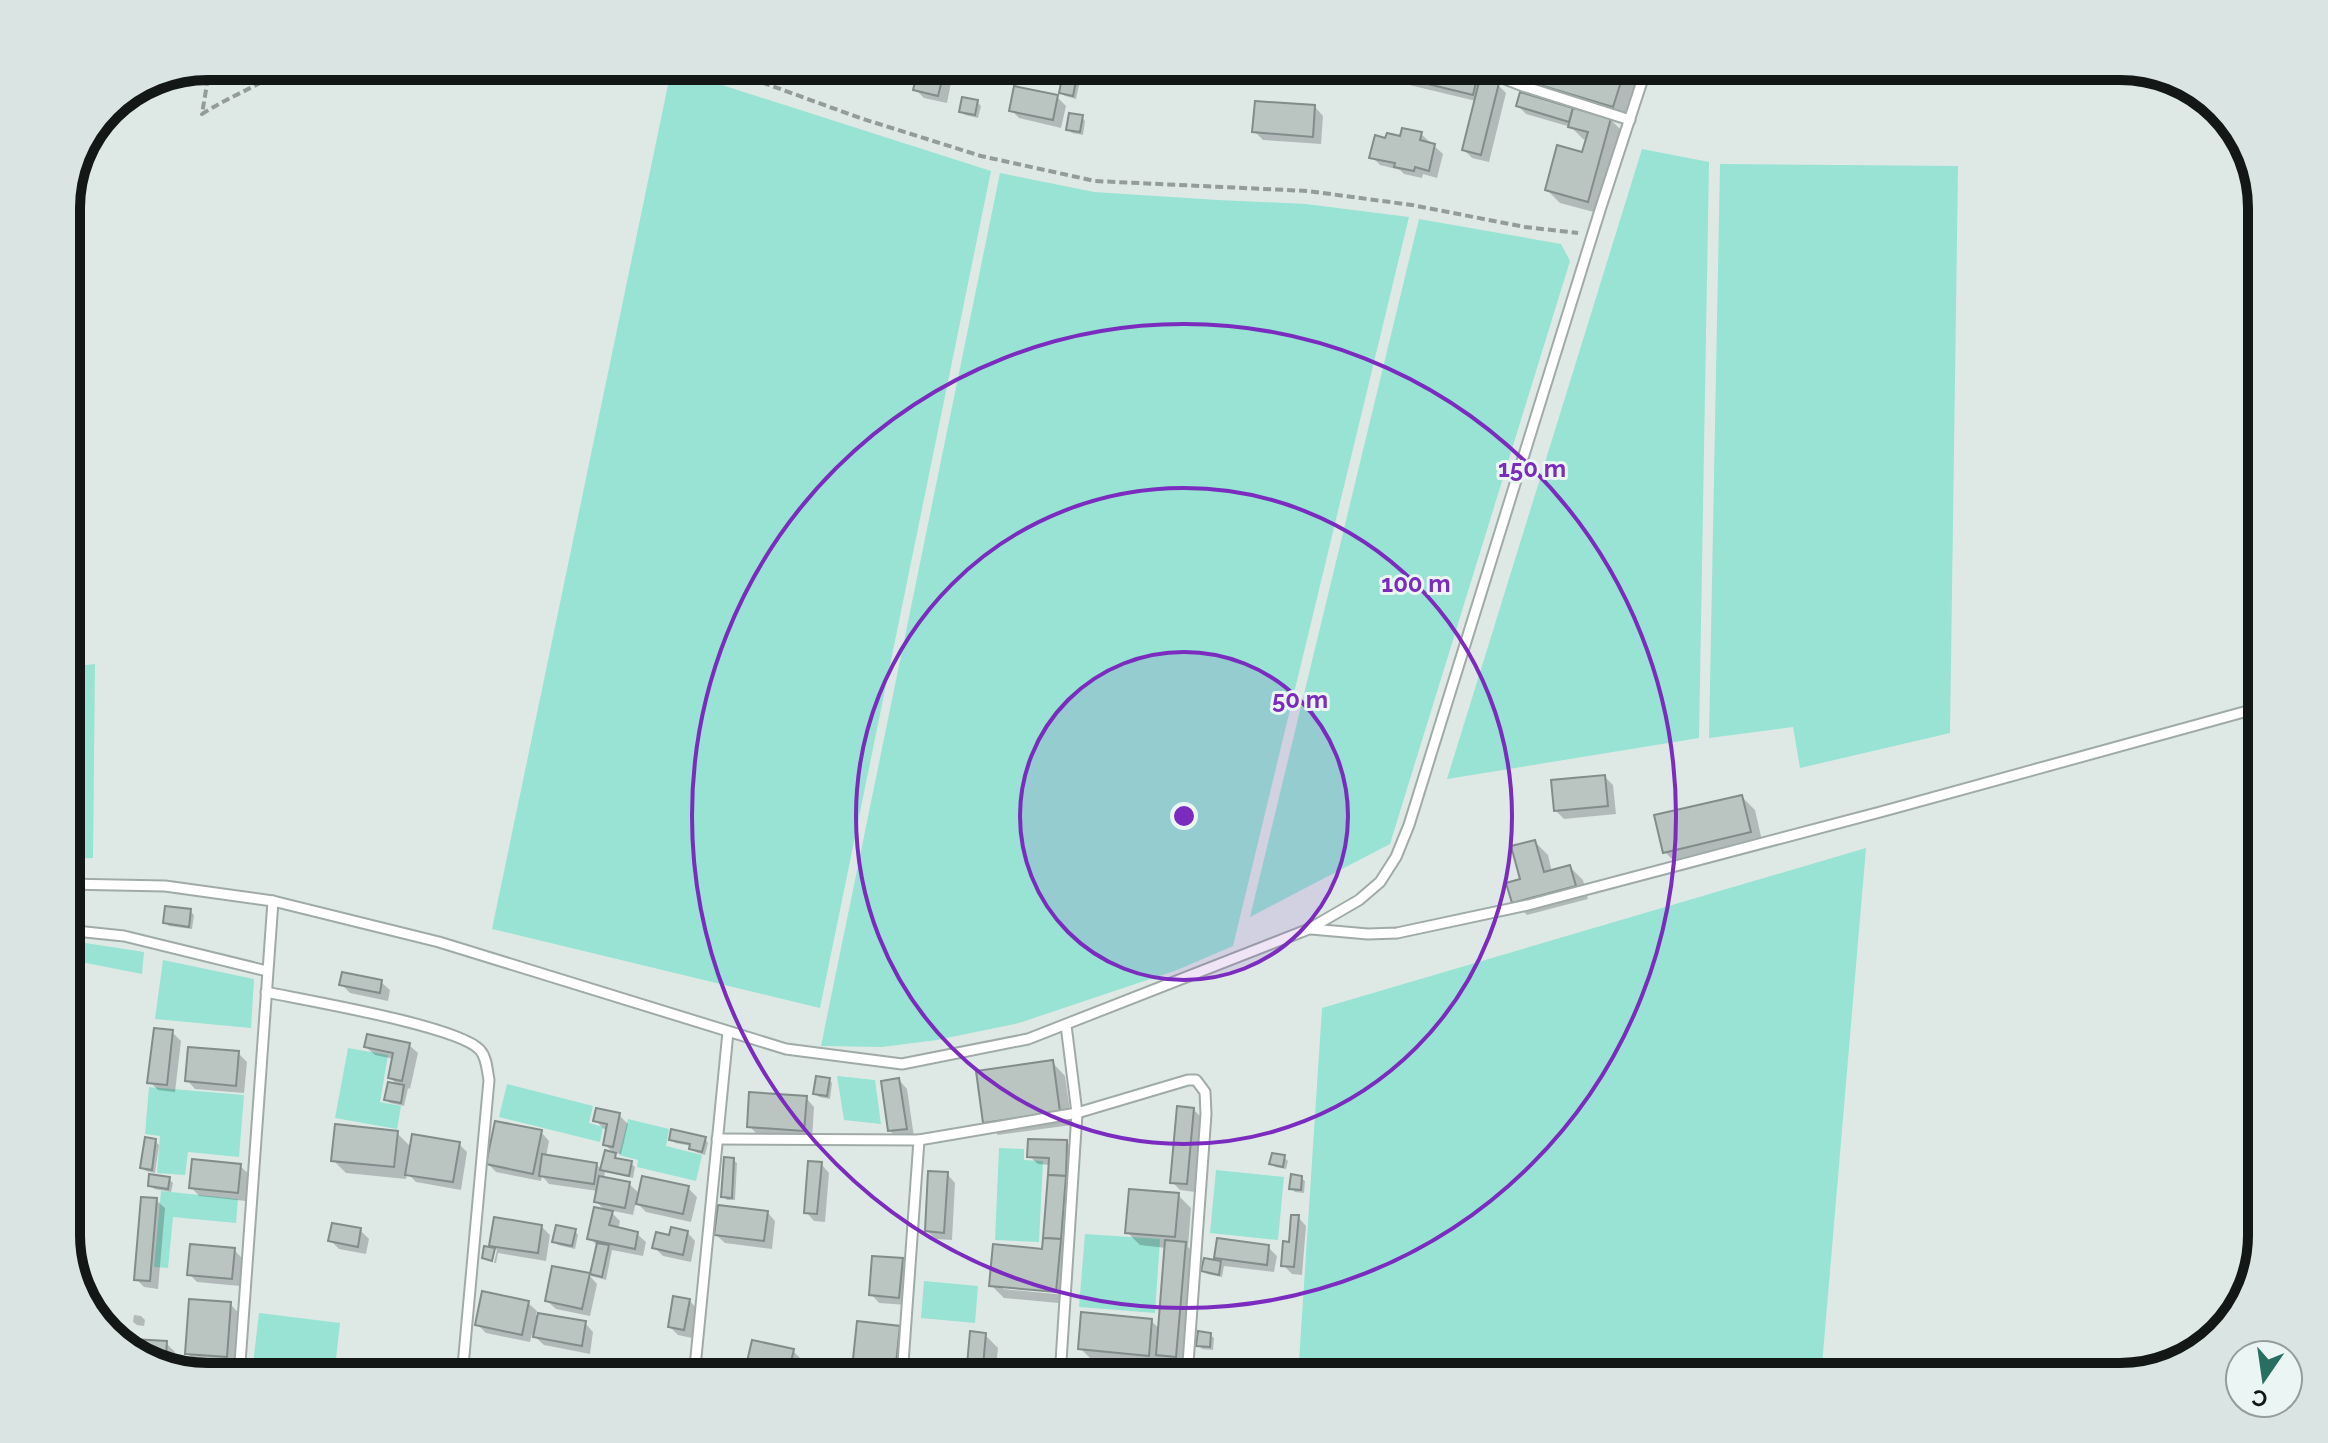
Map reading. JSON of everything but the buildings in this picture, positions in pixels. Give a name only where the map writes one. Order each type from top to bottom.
[{"type":"lane","points":[[1507,80],[1630,120]]},
{"type":"lane","points":[[80,884],[165,886],[273,901],[439,942],[786,1049],[902,1064],[1028,1039],[1309,929],[1359,900],[1380,882],[1405,836],[1643,80]]},
{"type":"lane","points":[[1309,929],[1397,933],[1528,905],[2248,711]]},
{"type":"lane","points":[[240,1363],[273,901]]},
{"type":"lane","points":[[80,931],[124,936],[267,971]]},
{"type":"lane","points":[[266,992],[413,1023],[466,1040],[480,1050],[489,1080],[463,1363]]},
{"type":"lane","points":[[1061,1363],[1077,1113],[1066,1025]]},
{"type":"lane","points":[[695,1363],[728,1032]]},
{"type":"lane","points":[[717,1139],[919,1140],[1077,1113],[1196,1080],[1205,1092],[1206,1114],[1188,1363]]},
{"type":"lane","points":[[903,1363],[919,1140]]},
{"type":"path","points":[[208,80],[202,114],[268,80]]},
{"type":"path","points":[[756,80],[860,118],[966,151],[1095,181],[1308,191],[1592,235]]},
{"type":"green space","points":[[669,80],[711,80],[991,171],[820,1008],[492,929]]},
{"type":"green space","points":[[1642,149],[1709,162],[1699,738],[1447,779]]},
{"type":"green space","points":[[1720,164],[1958,166],[1950,733],[1800,768],[1793,727],[1709,738]]},
{"type":"green space","points":[[1000,173],[1094,192],[1306,204],[1409,217],[1233,946],[1177,970],[1019,1023],[937,1040],[882,1047],[821,1046]]},
{"type":"green space","points":[[1419,219],[1561,244],[1570,261],[1390,844],[1250,917]]},
{"type":"green space","points":[[95,664],[93,858],[80,858],[80,666]]},
{"type":"green space","points":[[1866,848],[1822,1363],[1299,1363],[1322,1008]]},
{"type":"green space","points":[[80,942],[144,952],[142,974],[80,962]]},
{"type":"green space","points":[[163,960],[254,979],[251,1028],[155,1019]]},
{"type":"green space","points":[[348,1048],[388,1055],[380,1102],[401,1106],[397,1129],[335,1118]]},
{"type":"green space","points":[[837,1076],[875,1080],[881,1124],[844,1120]]},
{"type":"green space","points":[[507,1084],[593,1106],[589,1123],[603,1127],[600,1142],[499,1117]]},
{"type":"green space","points":[[149,1087],[244,1095],[239,1157],[188,1152],[185,1175],[157,1173],[160,1136],[145,1134]]},
{"type":"green space","points":[[628,1119],[669,1129],[666,1146],[702,1155],[696,1181],[637,1167],[638,1160],[619,1155]]},
{"type":"green space","points":[[999,1148],[1024,1149],[1024,1160],[1043,1161],[1039,1242],[995,1240]]},
{"type":"green space","points":[[1216,1170],[1284,1177],[1278,1240],[1210,1233]]},
{"type":"green space","points":[[161,1191],[238,1199],[236,1223],[173,1217],[168,1268],[154,1267]]},
{"type":"green space","points":[[1085,1234],[1160,1239],[1155,1313],[1079,1307]]},
{"type":"green space","points":[[924,1281],[978,1286],[975,1323],[921,1318]]},
{"type":"green space","points":[[259,1313],[340,1323],[336,1363],[253,1363]]}]
